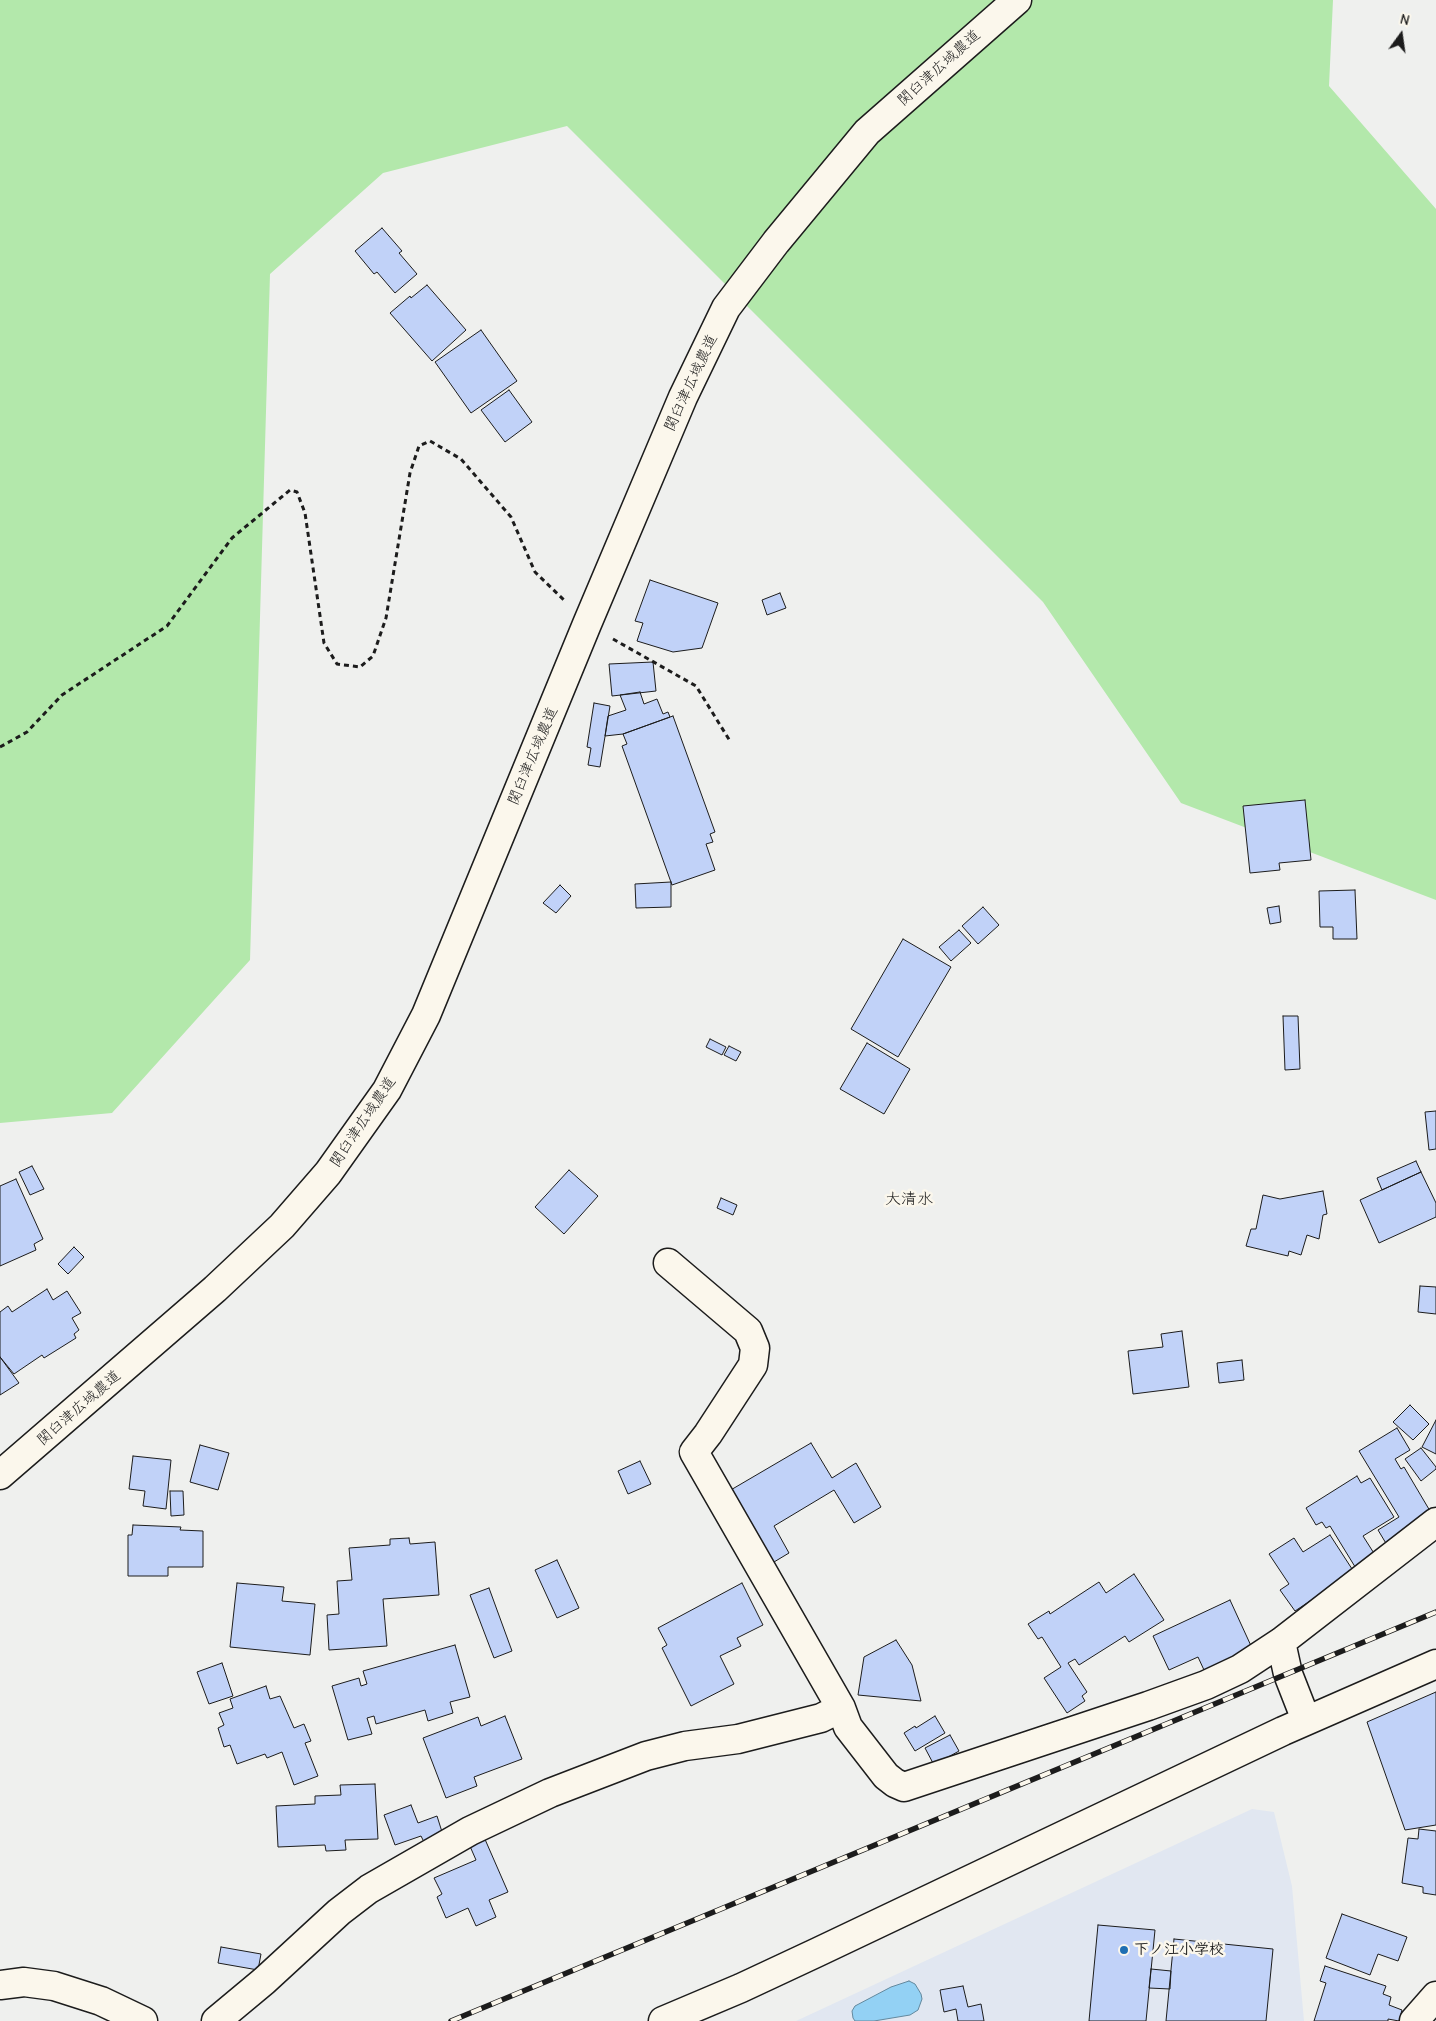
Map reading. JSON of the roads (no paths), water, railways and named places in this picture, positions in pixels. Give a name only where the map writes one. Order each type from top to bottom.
[{"type":"street","name":"関臼津広域農道","points":[[0,1475],[215,1289],[282,1226],[328,1173],[387,1090],[426,1014],[683,397],[726,308],[776,242],[867,132],[1017,0]]},
{"type":"street","points":[[668,1263],[748,1331],[756,1348],[753,1365],[694,1452],[841,1708],[848,1727],[886,1776],[894,1783],[904,1787],[1206,1685],[1240,1668],[1281,1642],[1436,1522]]},
{"type":"street","points":[[1281,1642],[1288,1674],[1306,1720]]},
{"type":"street","points":[[663,2021],[741,1988],[827,1948],[1306,1720],[1436,1664]]},
{"type":"street","points":[[216,2021],[264,1981],[339,1912],[369,1889],[470,1831],[550,1793],[646,1756],[685,1746],[747,1737],[821,1718],[841,1708]]},
{"type":"street","points":[[0,1985],[24,1982],[54,1986],[101,2001],[143,2021]]},
{"type":"street","points":[[1414,2021],[1436,1996]]},
{"type":"water","points":[[909,1981],[915,1984],[921,1994],[922,1999],[918,2010],[910,2015],[874,2021],[855,2021],[852,2011],[855,2006],[891,1987]]},
{"type":"railway","points":[[451,2021],[1436,1612]]},
{"type":"place","name":"下ノ江小学校","points":[[1124,1950]]},
{"type":"district","name":"大清水","points":[[909,1199]]}]
